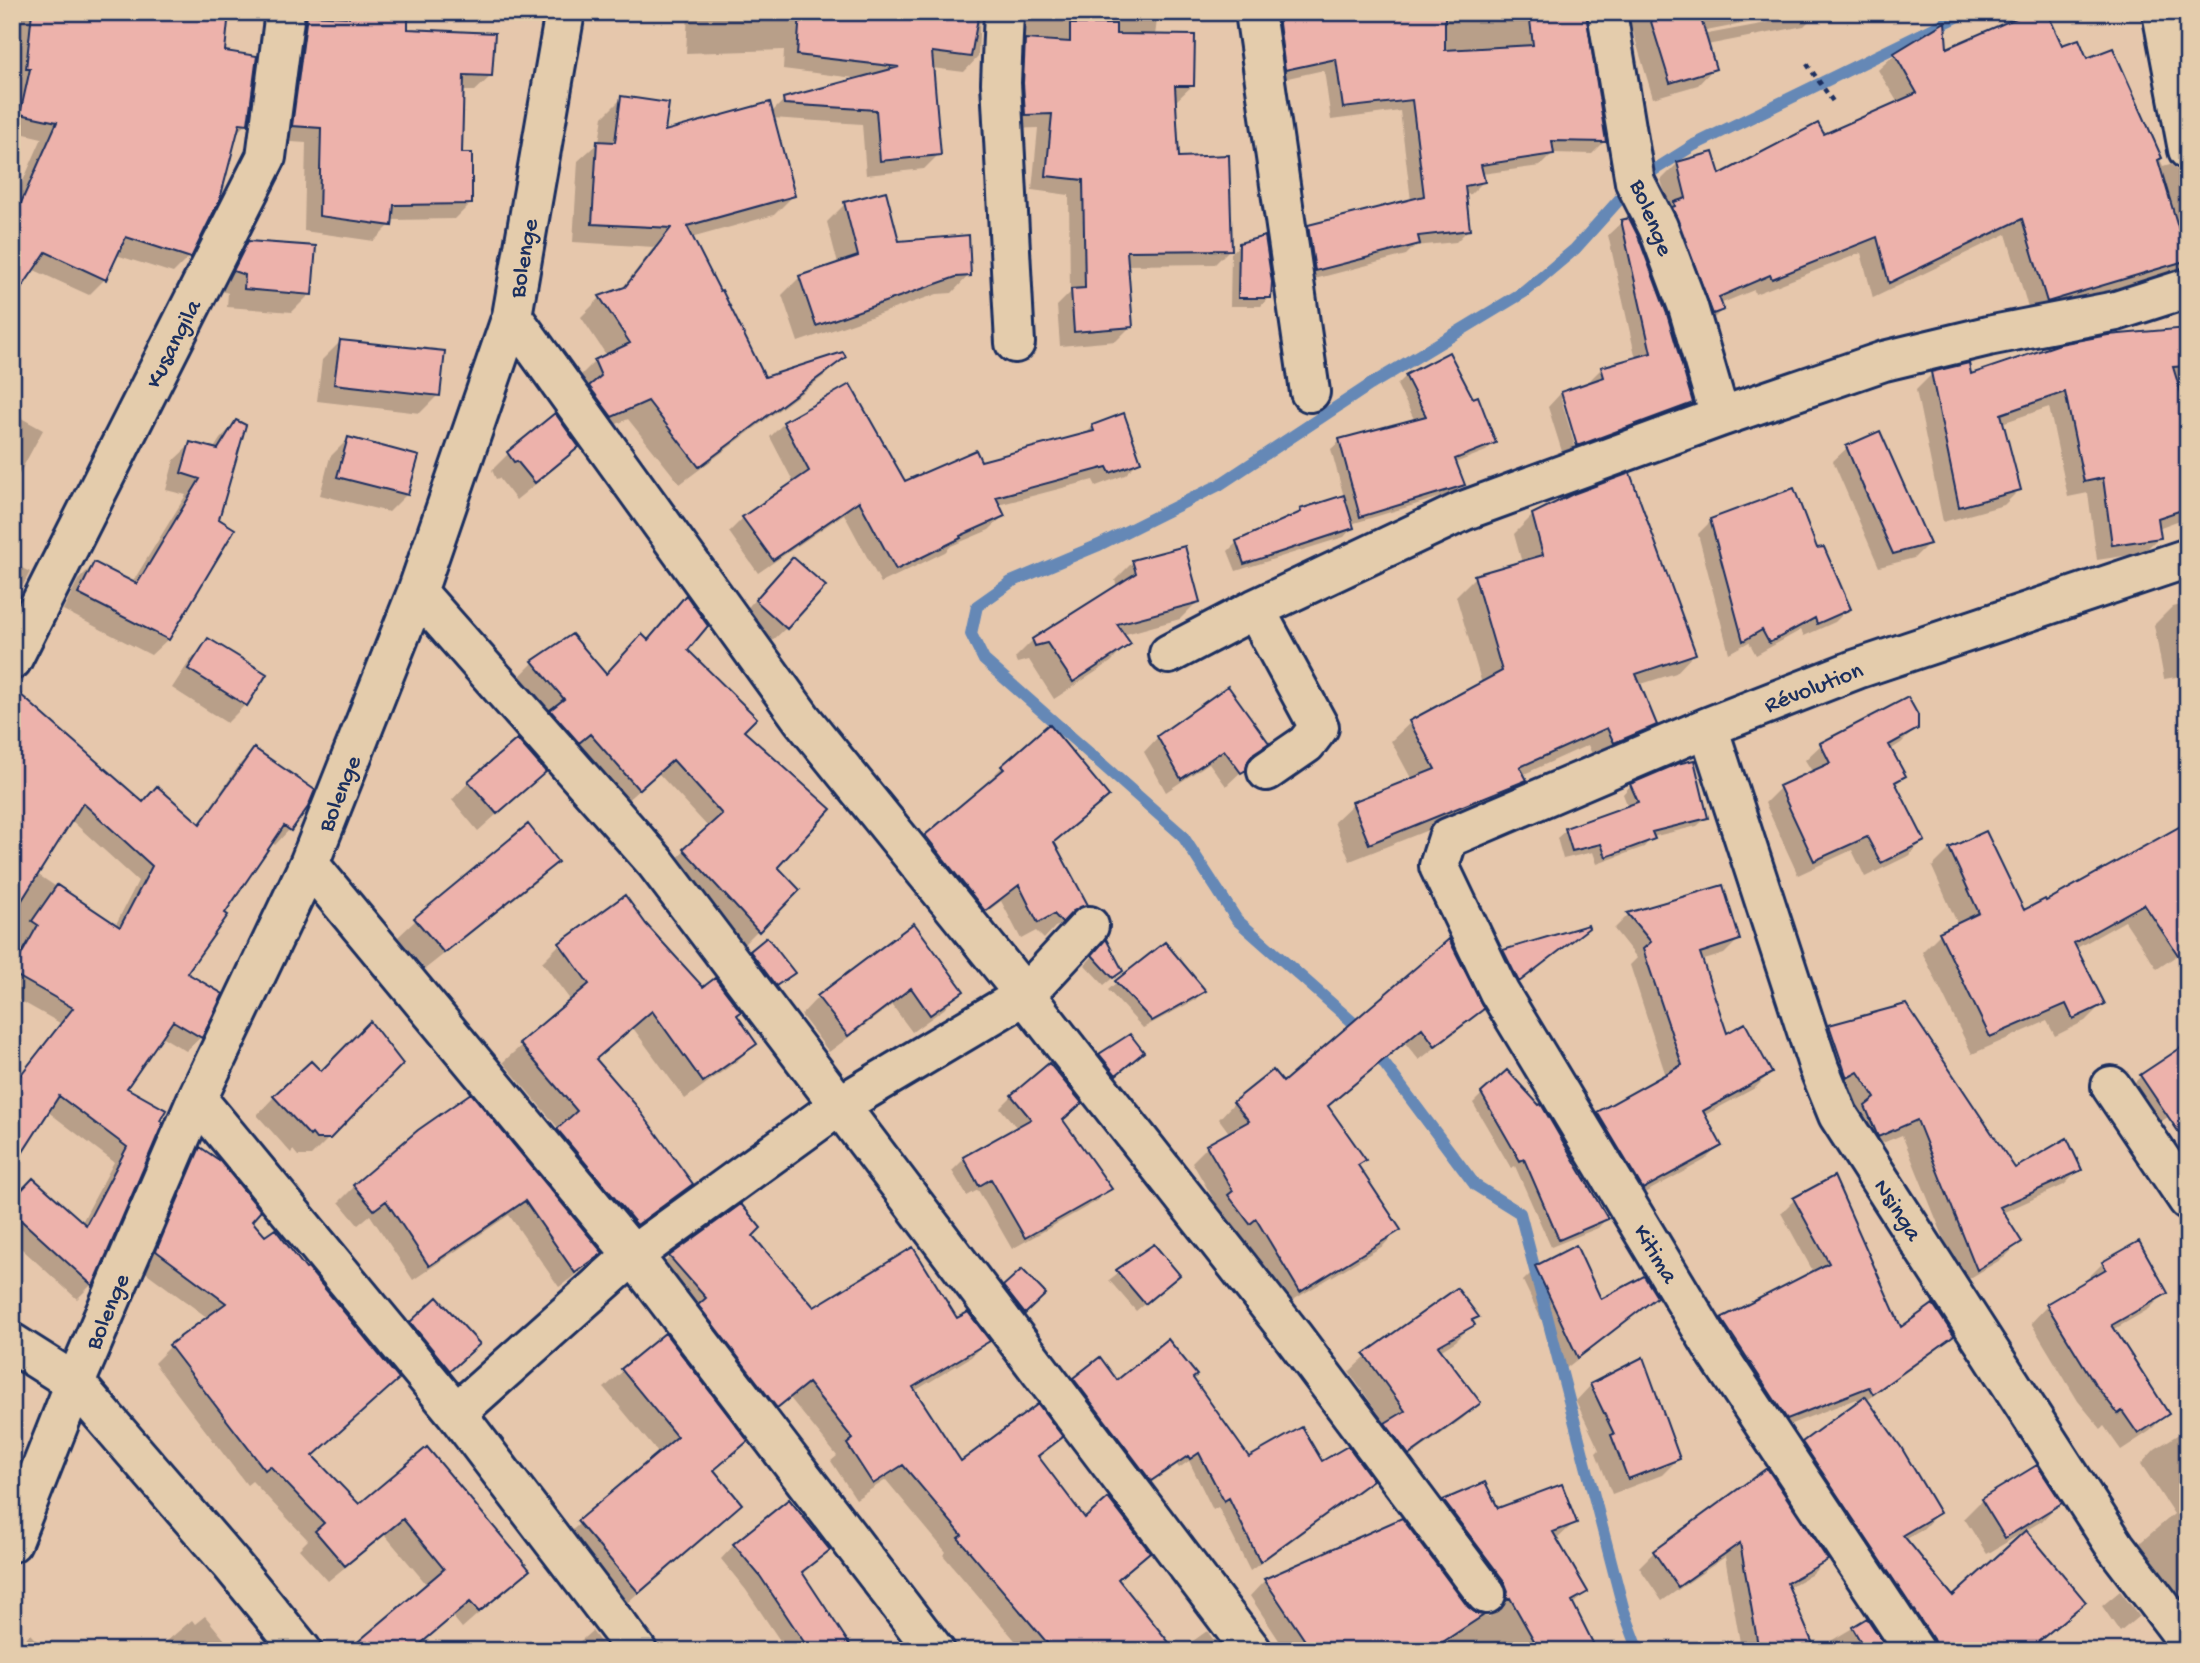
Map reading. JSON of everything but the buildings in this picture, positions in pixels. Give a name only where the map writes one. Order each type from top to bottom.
[{"type":"street","name":"Kusangila","points":[[12,660],[266,157],[285,12]]},
{"type":"street","name":"Bolenge","points":[[12,1542],[75,1383],[197,1099],[309,864],[417,592],[512,316],[565,12]]},
{"type":"street","points":[[1004,12],[1001,83],[1015,342]]},
{"type":"street","points":[[1255,12],[1310,392]]},
{"type":"street","name":"Bolenge","points":[[1607,12],[1636,182],[1658,227],[1688,307],[1720,417]]},
{"type":"street","points":[[2162,12],[2188,150]]},
{"type":"street","points":[[1169,654],[1255,609],[1463,511],[1720,417],[1884,361],[1988,336],[2116,311],[2188,288]]},
{"type":"street","points":[[512,316],[802,719],[1025,995],[1293,1335],[1486,1594]]},
{"type":"street","name":"Révolution","points":[[1448,838],[1708,727],[1857,669],[2188,558]]},
{"type":"street","points":[[417,592],[656,863],[1252,1651]]},
{"type":"street","points":[[1255,609],[1319,727],[1306,744],[1267,771]]},
{"type":"street","name":"Nsinga","points":[[1708,727],[1819,1068],[1838,1115],[2115,1546],[2188,1642]]},
{"type":"street","name":"Kitima","points":[[1448,838],[1439,866],[1499,992],[1714,1349],[1915,1651]]},
{"type":"street","points":[[309,864],[633,1255],[935,1651]]},
{"type":"street","points":[[456,1413],[633,1255],[840,1105],[1025,995],[1089,926]]},
{"type":"street","points":[[2111,1086],[2188,1200]]},
{"type":"street","points":[[197,1099],[456,1413],[637,1651]]},
{"type":"street","points":[[12,1343],[75,1383],[302,1651]]},
{"type":"path","points":[[1807,64],[1834,103]]},
{"type":"waterway","points":[[1364,1035],[1237,920],[1182,835],[984,660],[971,634],[977,606],[1011,582],[1099,545],[1219,485],[1370,385],[1524,292],[1575,249],[1635,182],[1694,145],[1967,12]]},
{"type":"waterway","points":[[1374,1050],[1475,1185],[1520,1213],[1624,1611],[1639,1651]]}]
